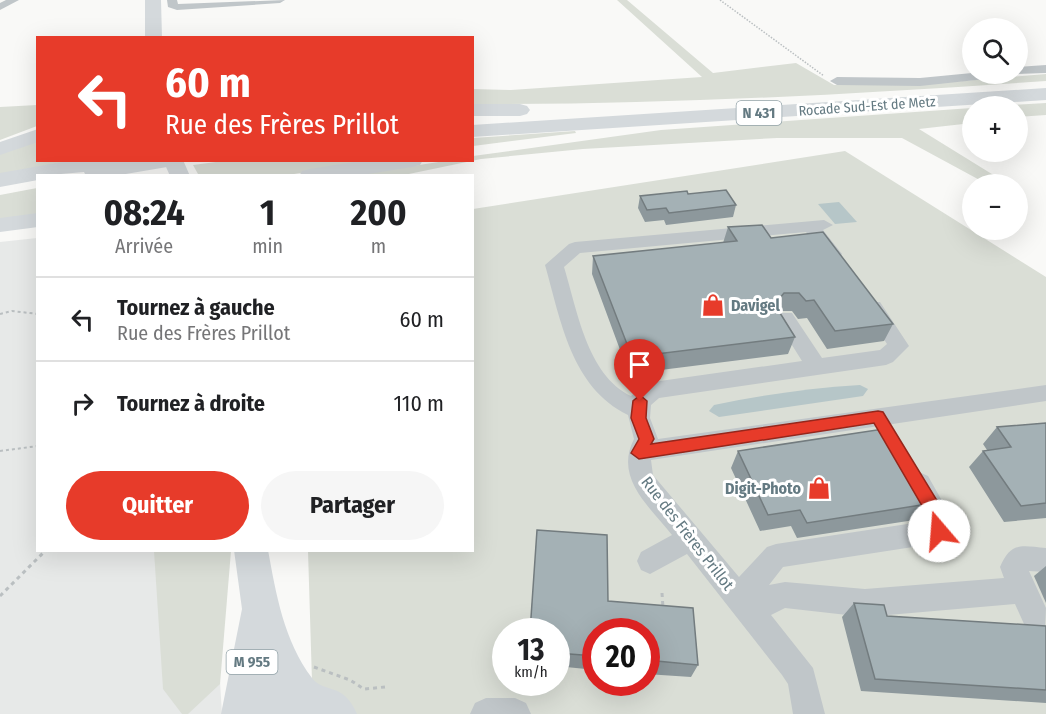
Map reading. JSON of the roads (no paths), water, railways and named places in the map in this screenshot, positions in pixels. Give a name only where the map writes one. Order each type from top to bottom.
[{"type":"highway","points":[[142,0],[142,36]]},
{"type":"highway","points":[[153,0],[154,36]]},
{"type":"highway","name":"Rocade Sud-Est de Metz","points":[[474,131],[1046,87]]},
{"type":"highway","name":"Rocade Sud-Est de Metz","points":[[474,124],[1046,94]]},
{"type":"highway","points":[[474,110],[805,106]]},
{"type":"highway","points":[[474,152],[805,106]]},
{"type":"highway","points":[[0,149],[36,136]]},
{"type":"highway","points":[[0,180],[104,162]]},
{"type":"highway","points":[[84,174],[155,162]]},
{"type":"highway","points":[[323,174],[399,162]]},
{"type":"highway","points":[[0,188],[36,181]]},
{"type":"highway","points":[[0,225],[36,220]]},
{"type":"main road","name":"M 955","points":[[251,552],[260,609],[284,666],[305,682]]},
{"type":"main road","name":"M 955","points":[[241,714],[248,686],[260,609]]},
{"type":"main road","points":[[249,714],[305,682],[320,701],[337,714]]},
{"type":"street","points":[[0,5],[5,0]]},
{"type":"street","points":[[0,5],[14,0]]},
{"type":"street","points":[[174,3],[280,0]]},
{"type":"street","points":[[1028,70],[1046,69]]},
{"type":"street","points":[[837,81],[920,82],[962,78]]},
{"type":"street","points":[[639,410],[631,407],[595,380],[581,349],[554,265],[575,248],[817,226],[842,266]]},
{"type":"street","points":[[639,453],[646,439],[639,418],[640,401],[652,390],[886,357],[899,346],[897,339],[862,293]]},
{"type":"street","points":[[785,318],[816,366]]},
{"type":"street","name":"Rue des Frères Prillot","points":[[809,714],[802,680],[744,604],[641,478],[639,453],[883,427],[1046,393]]},
{"type":"street","points":[[744,604],[754,583],[776,556],[939,531],[941,522],[908,466]]},
{"type":"street","points":[[650,561],[690,539]]},
{"type":"street","points":[[1044,636],[1013,567],[1020,558],[1046,560]]},
{"type":"street","points":[[744,604],[785,595],[865,603],[1023,590]]},
{"type":"street","points":[[486,714],[515,714]]},
{"type":"place","name":"Davigel","points":[[713,305]]},
{"type":"place","name":"Digit-Photo","points":[[819,488]]}]
